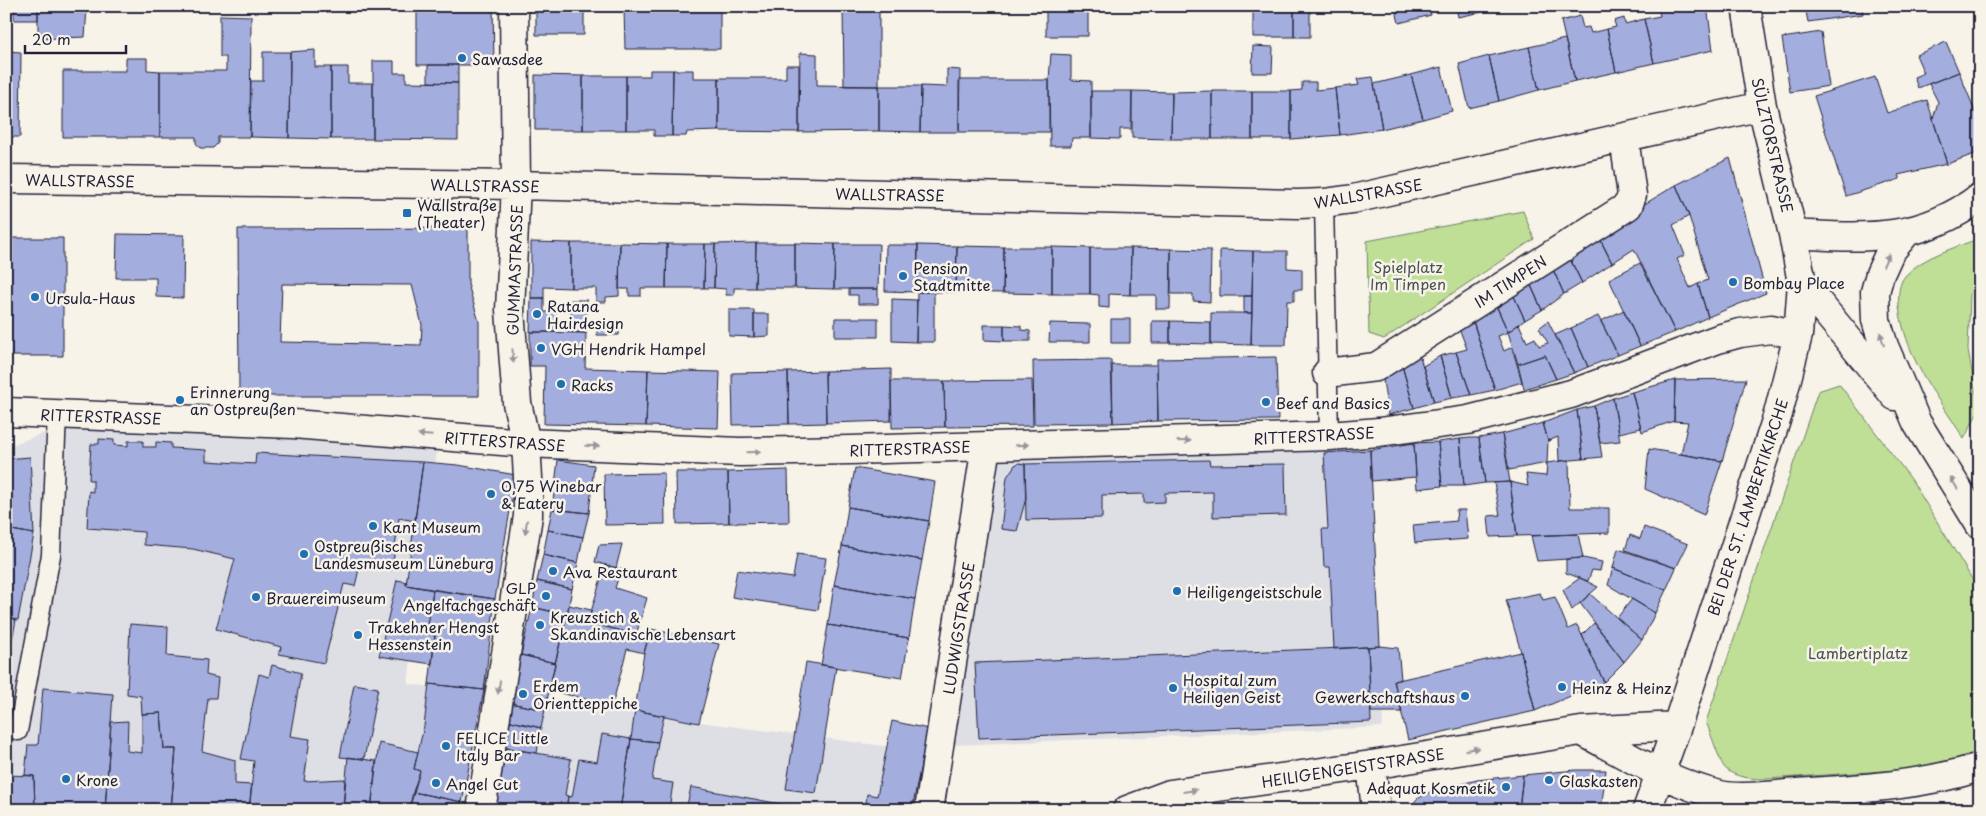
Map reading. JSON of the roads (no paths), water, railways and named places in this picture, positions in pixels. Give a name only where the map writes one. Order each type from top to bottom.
[{"type":"street","name":"GUMMASTRASSE","points":[[480,810],[528,516],[526,443],[517,403],[510,310],[516,185],[514,6]]},
{"type":"street","name":"SÜLZTORSTRASSE","points":[[1746,6],[1762,106],[1793,234],[1802,284]]},
{"type":"street","name":"WALLSTRASSE","points":[[6,179],[516,185],[1324,204],[1762,106]]},
{"type":"street","name":"IM TIMPEN","points":[[1327,373],[1376,367],[1628,206],[1632,195],[1624,138]]},
{"type":"street","points":[[1793,234],[1870,237],[1906,233],[1934,224],[1980,197]]},
{"type":"street","points":[[1906,233],[1890,252],[1880,274],[1875,292],[1876,320],[1884,346],[1917,423]]},
{"type":"street","points":[[1802,284],[1917,423],[1980,525]]},
{"type":"street","name":"BEI DER ST. LAMBERTIKIRCHE","points":[[1647,810],[1677,726],[1778,414],[1798,335],[1802,284]]},
{"type":"street","name":"RITTERSTRASSE","points":[[6,412],[293,424],[526,443],[740,452],[1329,436],[1379,432],[1468,420],[1570,394],[1718,339],[1740,333],[1771,330],[1798,335]]},
{"type":"street","name":"LUDWIGSTRASSE","points":[[929,810],[986,446]]},
{"type":"street","name":"HEILIGENGEISTSTRASSE","points":[[1127,810],[1170,794],[1371,765],[1581,731],[1677,726]]},
{"type":"street","points":[[1581,731],[1661,773],[1722,796],[1760,796],[1893,786],[1953,776],[1980,766]]},
{"type":"street","points":[[1371,765],[1376,810]]},
{"type":"lane","points":[[1324,204],[1329,436]]},
{"type":"lane","points":[[18,731],[51,555],[57,414]]},
{"type":"place","name":"Sawasdee","points":[[462,58]]},
{"type":"place","name":"Wallstraße (Theater)","points":[[407,213]]},
{"type":"place","name":"Pension Stadtmitte","points":[[903,276]]},
{"type":"place","name":"Bombay Place","points":[[1733,282]]},
{"type":"place","name":"Ursula-Haus","points":[[35,297]]},
{"type":"place","name":"Ratana Hairdesign","points":[[537,314]]},
{"type":"place","name":"VGH Hendrik Hampel","points":[[541,348]]},
{"type":"place","name":"Racks","points":[[561,384]]},
{"type":"place","name":"Erinnerung an Ostpreußen","points":[[180,400]]},
{"type":"place","name":"Beef and Basics","points":[[1266,402]]},
{"type":"place","name":"0,75 Winebar & Eatery","points":[[491,494]]},
{"type":"place","name":"Kant Museum","points":[[373,526]]},
{"type":"place","name":"Ostpreußisches Landesmuseum Lüneburg","points":[[304,554]]},
{"type":"place","name":"Ava Restaurant","points":[[553,571]]},
{"type":"place","name":"Heiligengeistschule","points":[[1177,591]]},
{"type":"place","name":"GLP Angelfachgeschäft","points":[[546,596]]},
{"type":"place","name":"Brauereimuseum","points":[[256,597]]},
{"type":"place","name":"Kreuzstich & Skandinavische Lebensart","points":[[540,625]]},
{"type":"place","name":"Trakehner Hengst Hessenstein","points":[[358,635]]},
{"type":"place","name":"Heinz & Heinz","points":[[1562,687]]},
{"type":"place","name":"Hospital zum Heiligen Geist","points":[[1173,688]]},
{"type":"place","name":"Erdem Orientteppiche","points":[[523,694]]},
{"type":"place","name":"Gewerkschaftshaus","points":[[1465,696]]},
{"type":"place","name":"FELICE Little Italy Bar","points":[[446,746]]},
{"type":"place","name":"Krone","points":[[66,779]]},
{"type":"place","name":"Glaskasten","points":[[1549,780]]},
{"type":"place","name":"Angel Cut","points":[[436,783]]},
{"type":"place","name":"Adequat Kosmetik","points":[[1506,787]]},
{"type":"park label","name":"Spielplatz Im Timpen","points":[[1408,274]]},
{"type":"park label","name":"Lambertiplatz","points":[[1858,652]]}]
